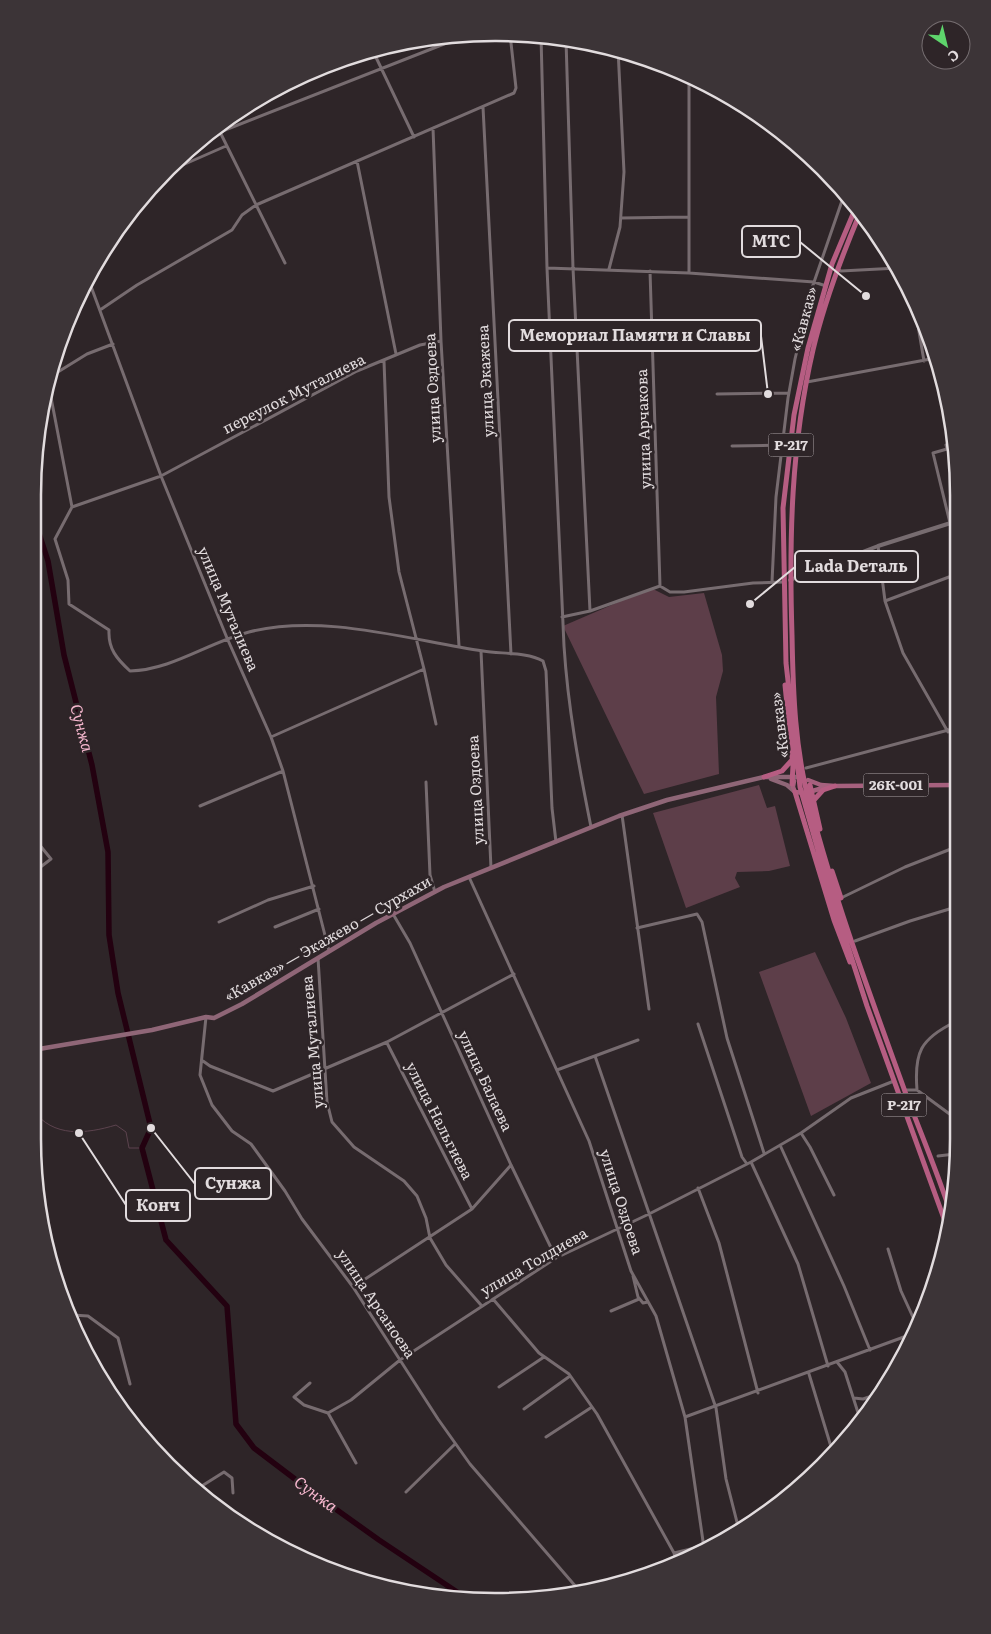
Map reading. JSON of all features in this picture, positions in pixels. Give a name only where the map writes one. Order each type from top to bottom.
[{"type":"highway","name":"«Кавказ»","points":[[814,800],[806,768],[792,664],[783,508],[794,415],[808,348],[832,264],[853,215]]},
{"type":"highway","name":"«Кавказ»","points":[[857,220],[837,269],[813,349],[795,454],[787,581],[786,663],[791,692],[800,787],[860,983],[943,1216]]},
{"type":"highway","points":[[786,663],[785,694],[793,759],[792,784]]},
{"type":"highway","name":"«Кавказ»","points":[[791,692],[792,664]]},
{"type":"highway","points":[[764,777],[782,771],[793,759]]},
{"type":"highway","points":[[814,800],[823,790],[835,786]]},
{"type":"highway","points":[[795,792],[834,920],[860,983]]},
{"type":"highway","name":"Р-217","points":[[814,800],[823,842],[855,941],[867,987]]},
{"type":"highway","name":"«Кавказ»","points":[[845,929],[945,1201]]},
{"type":"main road","name":"«Кавказ» — Экажево — Сурхахи","points":[[41,1049],[152,1030],[206,1017],[214,1018],[242,1004],[393,914],[469,877],[591,827],[667,800],[764,777],[800,777]]},
{"type":"main road","points":[[764,777],[787,785],[800,794],[809,786],[835,786]]},
{"type":"main road","points":[[795,792],[792,784],[795,779],[800,777],[809,786],[835,786]]},
{"type":"main road","name":"26К-001","points":[[835,786],[950,785]]},
{"type":"street","points":[[100,310],[137,285],[232,230],[242,215],[256,205],[514,94],[516,88],[512,42]]},
{"type":"street","points":[[227,129],[443,44]]},
{"type":"street","points":[[542,44],[548,268],[562,617],[567,693],[575,752],[591,827]]},
{"type":"street","points":[[566,47],[572,268],[590,610]]},
{"type":"street","points":[[376,58],[414,136]]},
{"type":"street","points":[[609,270],[621,218],[624,172],[618,59]]},
{"type":"street","points":[[689,85],[689,273]]},
{"type":"street","name":"улица Экажева","points":[[483,106],[511,654]]},
{"type":"street","name":"улица Оздоева","points":[[433,128],[442,341],[460,646]]},
{"type":"street","points":[[221,134],[285,263]]},
{"type":"street","points":[[187,162],[226,146]]},
{"type":"street","points":[[357,161],[396,354]]},
{"type":"street","points":[[772,582],[776,497],[789,393],[803,322],[814,282],[842,202]]},
{"type":"street","points":[[621,218],[688,216]]},
{"type":"street","points":[[548,268],[689,273],[814,282],[826,286]]},
{"type":"street","points":[[837,269],[841,271],[889,268]]},
{"type":"street","name":"улица Арчакова","points":[[650,271],[660,586]]},
{"type":"street","name":"улица Муталиева","points":[[92,288],[161,476],[227,638],[271,737],[283,771],[330,951]]},
{"type":"street","points":[[919,332],[924,361]]},
{"type":"street","name":"переулок Муталиева","points":[[72,507],[161,476],[357,371],[384,361],[396,354],[442,341]]},
{"type":"street","points":[[59,371],[87,354],[113,344]]},
{"type":"street","points":[[807,382],[929,360]]},
{"type":"street","points":[[384,361],[389,497],[399,572],[424,668],[436,724]]},
{"type":"street","points":[[717,394],[789,393]]},
{"type":"street","points":[[52,400],[72,507],[55,539],[68,580],[69,604],[110,630],[108,644],[121,663],[130,672],[150,671],[227,638],[250,631],[288,626],[351,628],[481,651],[540,659],[543,661],[546,671],[552,808],[556,842]]},
{"type":"street","points":[[732,446],[784,444]]},
{"type":"street","points":[[562,617],[590,610],[660,586],[670,592],[684,592],[787,581],[878,546],[950,523],[933,453],[947,449],[946,444]]},
{"type":"street","points":[[806,768],[948,732],[903,653],[886,601],[878,546]]},
{"type":"street","points":[[886,601],[950,577]]},
{"type":"street","name":"улица Оздоева","points":[[481,651],[491,868]]},
{"type":"street","points":[[271,737],[424,668]]},
{"type":"street","points":[[200,806],[283,771]]},
{"type":"street","points":[[426,782],[430,875],[435,892]]},
{"type":"street","points":[[622,815],[649,1009]]},
{"type":"street","points":[[41,847],[50,859],[41,866]]},
{"type":"street","points":[[841,899],[905,867],[950,849]]},
{"type":"street","name":"улица Оздоева","points":[[469,877],[590,1141],[631,1271],[656,1316],[685,1417],[703,1542]]},
{"type":"street","points":[[219,922],[268,900],[314,886]]},
{"type":"street","points":[[275,927],[319,909]]},
{"type":"street","points":[[855,941],[950,909]]},
{"type":"street","name":"улица Балаева","points":[[393,914],[410,943],[511,1165],[556,1258]]},
{"type":"street","points":[[637,928],[697,914],[702,922],[727,1038],[764,1154]]},
{"type":"street","name":"улица Муталиева","points":[[318,957],[327,1102],[332,1122],[354,1147],[404,1181],[417,1196],[426,1218],[430,1238],[446,1265],[481,1305]]},
{"type":"street","points":[[203,1061],[210,1066],[273,1091],[387,1042],[514,974]]},
{"type":"street","name":"улица Арсаноева","points":[[206,1017],[200,1076],[212,1105],[232,1131],[251,1144],[285,1191],[302,1219],[353,1286],[455,1444],[470,1464],[575,1586]]},
{"type":"street","points":[[698,1024],[742,1157],[749,1163],[798,1264],[828,1366]]},
{"type":"street","points":[[917,1090],[915,1067],[920,1049],[932,1037],[950,1025]]},
{"type":"street","points":[[557,1070],[638,1040]]},
{"type":"street","name":"улица Нальгиева","points":[[387,1042],[472,1209]]},
{"type":"street","points":[[595,1056],[716,1408],[726,1478],[737,1523]]},
{"type":"street","name":"улица Толдиева","points":[[328,1414],[351,1400],[400,1360],[481,1305],[556,1258],[649,1214],[749,1163],[801,1133],[851,1098],[895,1080]]},
{"type":"street","points":[[905,1090],[917,1090],[950,1114]]},
{"type":"street","points":[[801,1133],[834,1195]]},
{"type":"street","points":[[780,1145],[844,1286],[870,1350]]},
{"type":"street","points":[[938,1156],[949,1155]]},
{"type":"street","points":[[353,1286],[430,1238],[472,1209],[511,1165]]},
{"type":"street","points":[[698,1188],[720,1243],[758,1392]]},
{"type":"street","points":[[888,1249],[901,1290],[913,1317]]},
{"type":"street","points":[[631,1271],[639,1299],[643,1303],[648,1302]]},
{"type":"street","points":[[493,1299],[544,1356],[570,1376],[592,1407],[674,1553],[685,1551]]},
{"type":"street","points":[[611,1311],[639,1299]]},
{"type":"street","points":[[77,1315],[88,1316],[118,1338],[130,1384]]},
{"type":"street","points":[[685,1417],[716,1408],[810,1374],[904,1337]]},
{"type":"street","points":[[499,1387],[544,1356]]},
{"type":"street","points":[[837,1362],[845,1372],[858,1412]]},
{"type":"street","points":[[810,1374],[831,1445]]},
{"type":"street","points":[[524,1409],[570,1376]]},
{"type":"street","points":[[310,1383],[294,1398],[304,1406],[328,1414],[356,1463]]},
{"type":"street","points":[[854,1398],[863,1399],[869,1397]]},
{"type":"street","points":[[546,1437],[592,1407]]},
{"type":"street","points":[[406,1492],[455,1444]]},
{"type":"street","points":[[203,1485],[224,1472],[232,1478],[234,1493]]},
{"type":"shaded area","points":[[651,588],[669,597],[704,593],[722,655],[723,671],[716,697],[719,774],[644,794],[563,626]]},
{"type":"shaded area","points":[[759,785],[767,808],[775,806],[790,866],[769,871],[737,872],[735,878],[740,887],[686,908],[653,813]]},
{"type":"shaded area","points":[[815,952],[846,1018],[871,1083],[811,1116],[759,972]]},
{"type":"waterway","name":"Сунжа","points":[[41,539],[48,561],[64,655],[92,765],[108,852],[109,935],[118,993],[151,1128],[142,1148],[166,1240],[227,1306],[236,1424],[254,1448],[379,1540],[455,1591]]},
{"type":"waterway","points":[[41,1119],[60,1129],[82,1132],[116,1125],[126,1132],[129,1148],[142,1148]]},
{"type":"place","name":"МТС","points":[[866,296]]},
{"type":"place","name":"Мемориал Памяти и Славы","points":[[768,394]]},
{"type":"place","name":"Lada Dеталь","points":[[750,604]]},
{"type":"place","name":"Сунжа","points":[[151,1128]]},
{"type":"place","name":"Конч","points":[[79,1133]]}]
